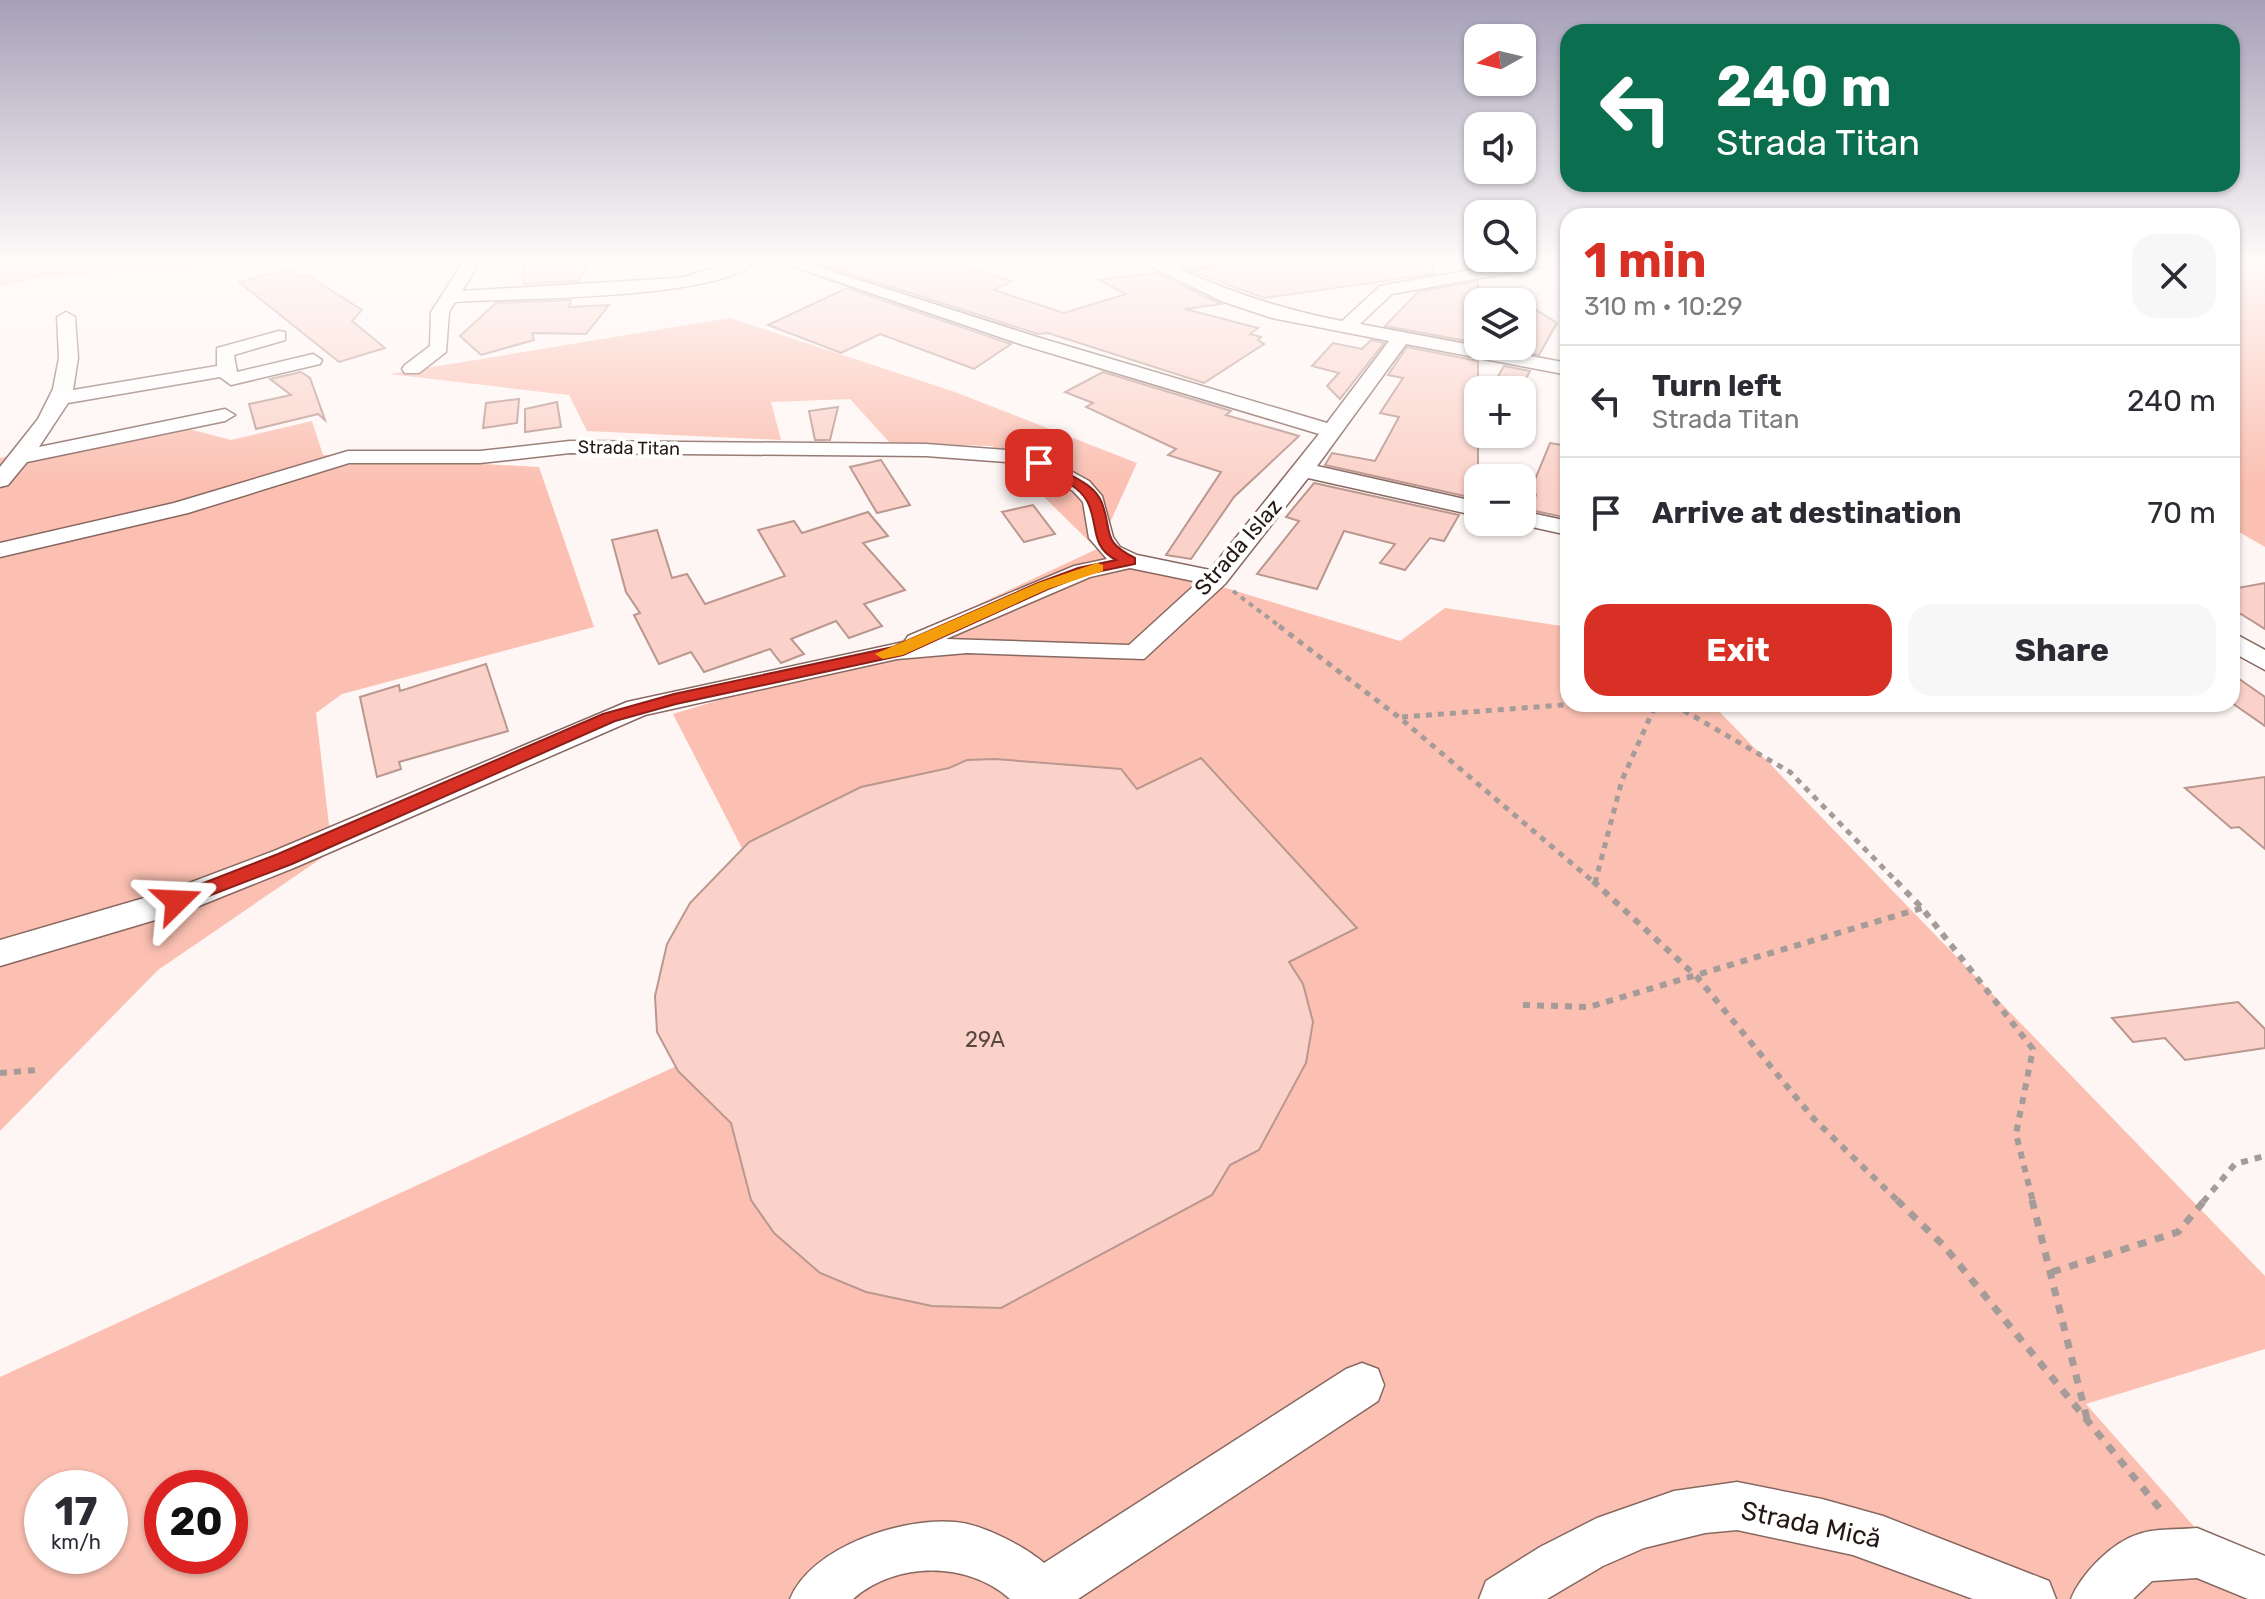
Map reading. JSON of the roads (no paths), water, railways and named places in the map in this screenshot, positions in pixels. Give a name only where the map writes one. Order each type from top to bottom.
[{"type":"street","points":[[0,480],[60,398],[70,336]]},
{"type":"street","points":[[279,336],[224,352],[231,379],[313,360]]},
{"type":"street","points":[[412,369],[439,348],[439,336]]},
{"type":"street","points":[[1014,336],[1331,431]]},
{"type":"street","points":[[1381,336],[1560,368]]},
{"type":"street","name":"Strada Islaz","points":[[897,651],[967,645],[1135,653],[1216,579],[1303,470],[1400,339]]},
{"type":"street","points":[[60,398],[227,370]]},
{"type":"street","points":[[0,439],[26,448],[225,415]]},
{"type":"street","name":"Strada Titan","points":[[0,550],[180,508],[317,466],[368,454],[405,458],[480,457],[570,447],[926,450],[1006,456],[1039,463],[1081,486],[1094,501],[1101,538],[1112,552],[1130,561],[1216,579]]},
{"type":"street","points":[[1303,470],[1464,506]]},
{"type":"street","points":[[1536,521],[1560,526]]},
{"type":"street","points":[[0,953],[92,929],[204,890],[637,708],[897,651],[1043,586],[1083,571],[1130,561]]},
{"type":"street","points":[[2240,645],[2265,662]]},
{"type":"street","points":[[815,1599],[845,1573],[901,1549],[957,1546],[1009,1565],[1044,1596],[1362,1385]]},
{"type":"street","name":"Strada Mică","points":[[1504,1599],[1554,1563],[1655,1519],[1740,1506],[1822,1521],[1921,1550],[2031,1599]]},
{"type":"street","points":[[2096,1599],[2142,1557],[2197,1553],[2265,1581]]}]
